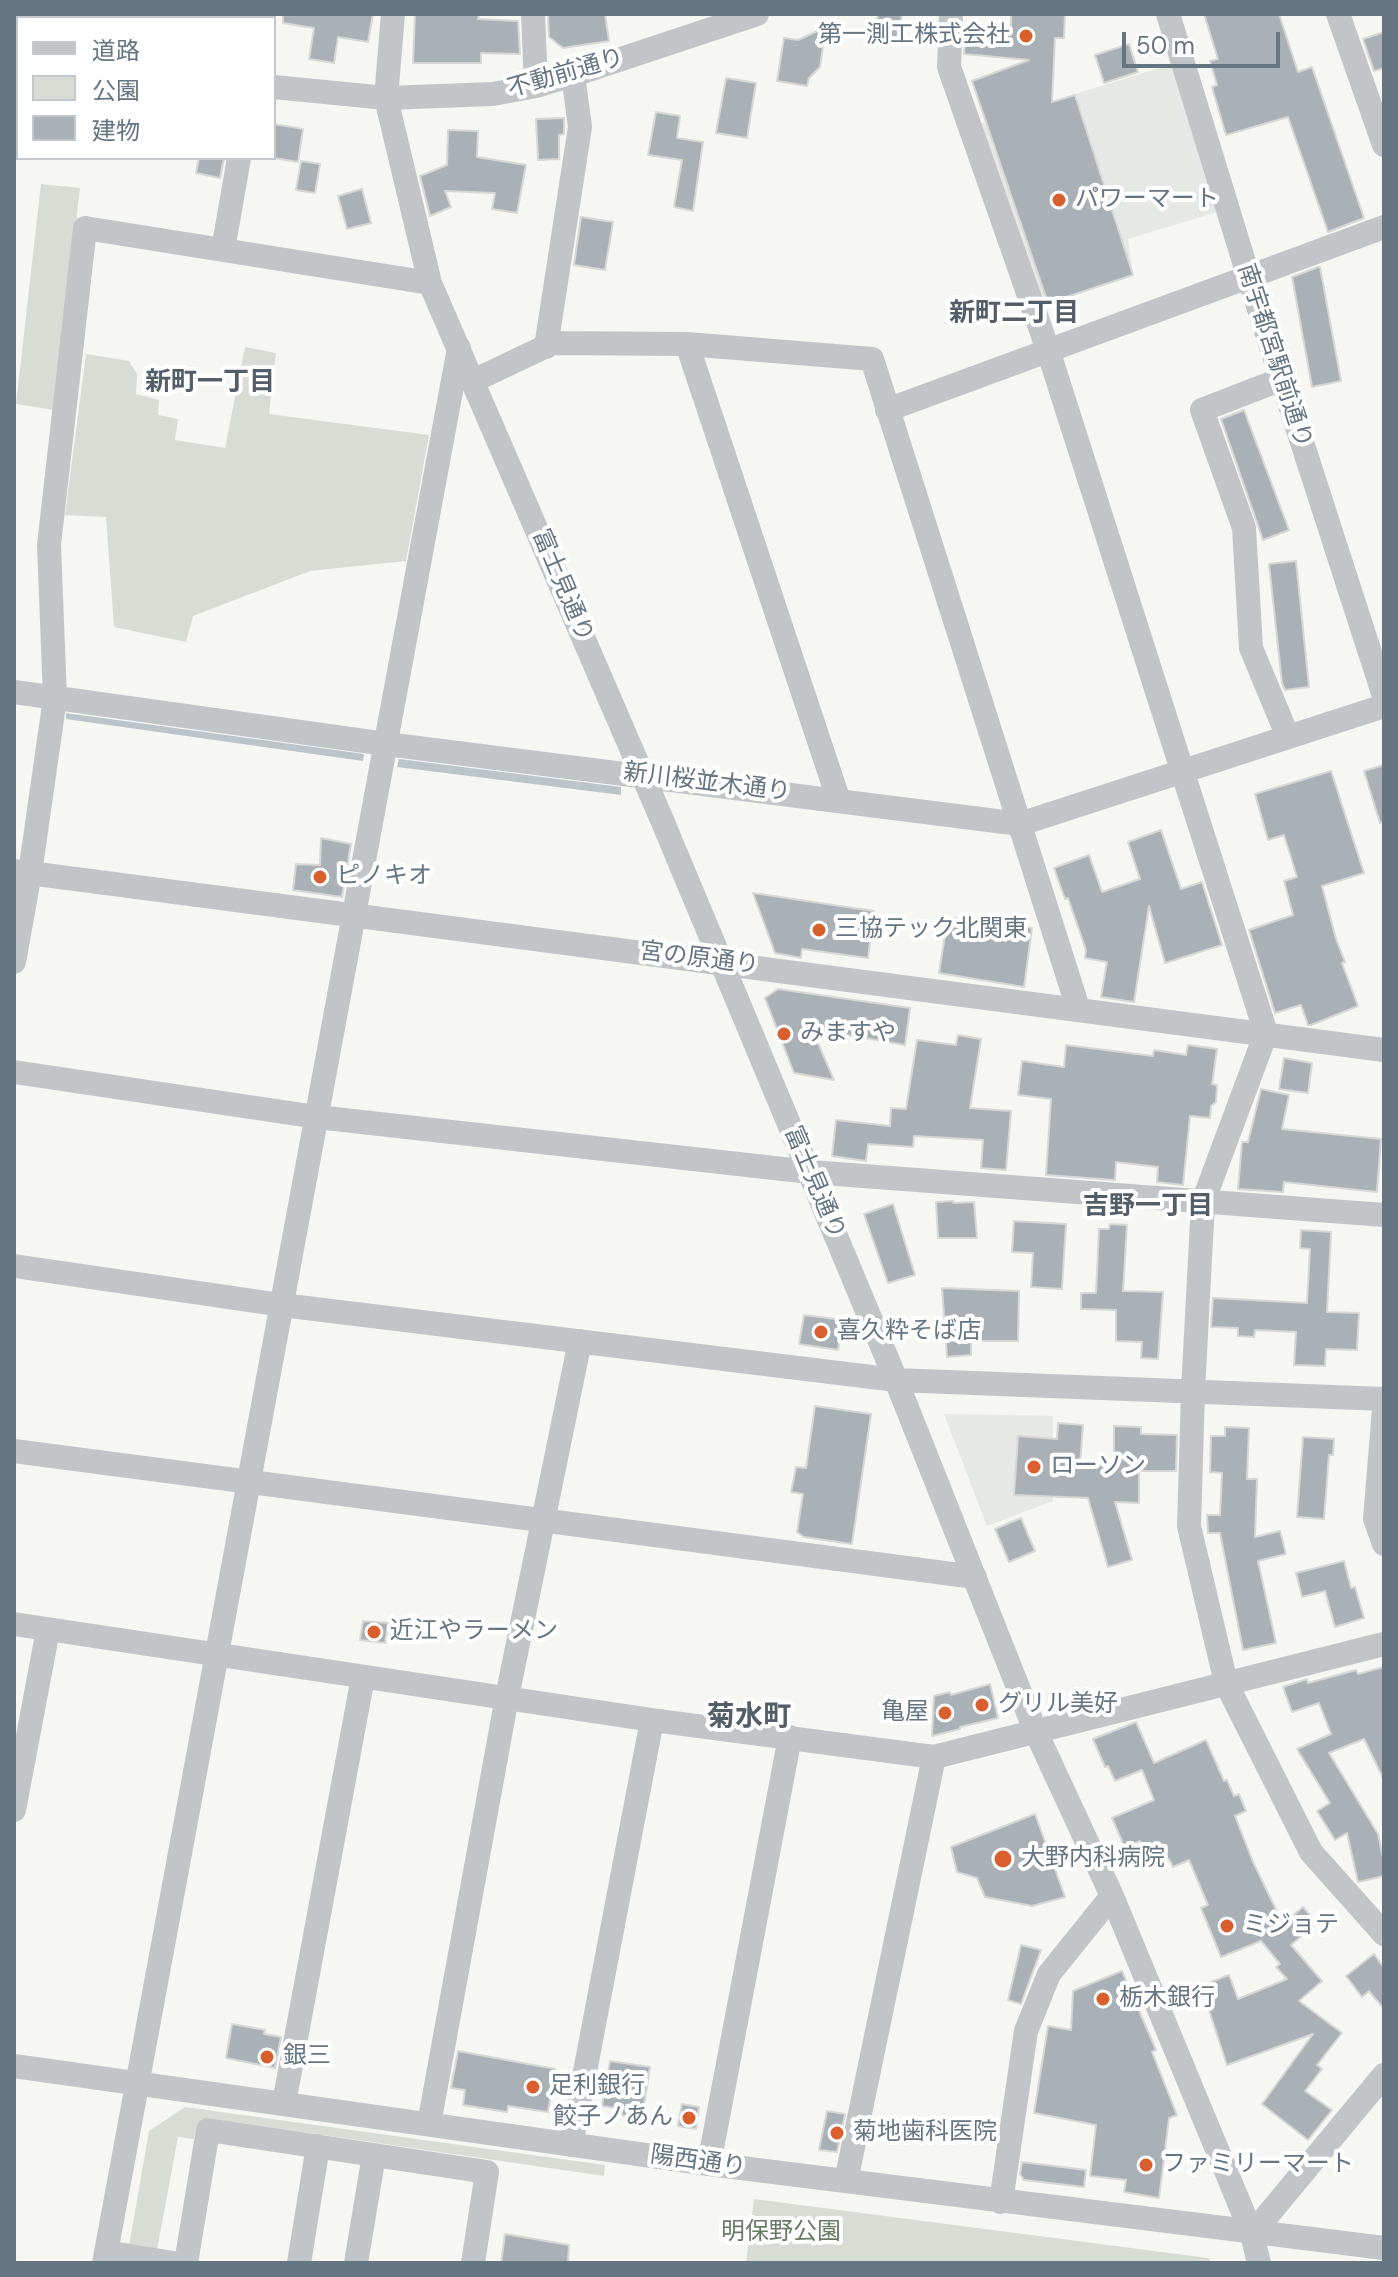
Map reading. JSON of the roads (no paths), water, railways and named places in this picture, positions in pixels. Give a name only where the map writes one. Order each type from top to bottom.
[{"type":"street","name":"富士見通り","points":[[393,14],[386,98],[430,283],[643,775],[810,1172],[1035,1730],[1112,1896],[1252,2234],[1259,2263]]},
{"type":"street","points":[[533,14],[536,86]]},
{"type":"street","name":"不動前通り","points":[[276,87],[386,98],[493,94],[573,75],[757,14]]},
{"type":"street","points":[[951,14],[949,67],[1048,350],[1266,1033],[1203,1202],[1189,1526],[1226,1683],[1311,1852],[1384,1934]]},
{"type":"street","name":"南宇都宮駅前通り","points":[[1168,14],[1248,275],[1384,696]]},
{"type":"street","points":[[1338,14],[1384,145]]},
{"type":"street","points":[[546,347],[580,127],[573,75]]},
{"type":"street","points":[[223,250],[239,160]]},
{"type":"street","points":[[887,410],[1384,227]]},
{"type":"street","points":[[14,962],[22,872],[55,698],[49,545],[85,228],[430,283]]},
{"type":"street","points":[[473,381],[553,343],[687,344],[872,359],[1078,1008]]},
{"type":"street","points":[[687,344],[839,801]]},
{"type":"street","points":[[173,2263],[105,2258],[459,348]]},
{"type":"street","points":[[1282,379],[1202,410],[1244,528],[1251,648],[1288,737]]},
{"type":"street","name":"新川桜並木通り","points":[[14,692],[386,744],[1020,824],[1384,706]]},
{"type":"street","name":"宮の原通り","points":[[22,872],[1384,1050]]},
{"type":"street","points":[[14,1072],[317,1117],[810,1172],[1384,1215]]},
{"type":"street","points":[[14,1266],[282,1305],[896,1380],[1384,1399]]},
{"type":"street","points":[[429,2124],[507,1697],[580,1341]]},
{"type":"street","points":[[1384,1409],[1375,1519],[1384,1544]]},
{"type":"street","points":[[14,1451],[975,1577]]},
{"type":"street","points":[[14,1624],[652,1720],[934,1757],[1384,1644]]},
{"type":"street","points":[[14,1810],[24,1697],[48,1630]]},
{"type":"street","points":[[284,2103],[363,1677]]},
{"type":"street","points":[[571,2145],[652,1720]]},
{"type":"street","points":[[709,2164],[790,1737]]},
{"type":"street","points":[[846,2181],[934,1757]]},
{"type":"street","points":[[1001,2202],[1026,2031],[1049,1974],[1112,1896]]},
{"type":"street","name":"陽西通り","points":[[14,2066],[709,2164],[1252,2234],[1384,2248]]},
{"type":"street","points":[[1252,2234],[1384,2075]]},
{"type":"street","points":[[186,2263],[208,2130],[487,2172],[473,2263]]},
{"type":"street","points":[[299,2263],[318,2146]]},
{"type":"street","points":[[356,2263],[374,2155]]},
{"type":"place","name":"第一測工株式会社","points":[[1026,36]]},
{"type":"place","name":"パワーマート","points":[[1059,200]]},
{"type":"place","name":"ピノキオ","points":[[320,877]]},
{"type":"place","name":"三協テック北関東","points":[[819,930]]},
{"type":"place","name":"みますや","points":[[784,1034]]},
{"type":"place","name":"喜久粋そば店","points":[[821,1332]]},
{"type":"place","name":"ローソン","points":[[1034,1467]]},
{"type":"place","name":"近江やラーメン","points":[[374,1632]]},
{"type":"place","name":"グリル美好","points":[[982,1705]]},
{"type":"place","name":"亀屋","points":[[945,1713]]},
{"type":"place","name":"大野内科病院","points":[[1003,1859]]},
{"type":"place","name":"ミジョテ","points":[[1227,1926]]},
{"type":"place","name":"栃木銀行","points":[[1103,1999]]},
{"type":"place","name":"銀三","points":[[267,2057]]},
{"type":"place","name":"足利銀行","points":[[533,2087]]},
{"type":"place","name":"餃子ノあん","points":[[689,2118]]},
{"type":"place","name":"菊地歯科医院","points":[[837,2133]]},
{"type":"place","name":"ファミリーマート","points":[[1146,2165]]},
{"type":"district","name":"新町二丁目","points":[[1014,314]]},
{"type":"district","name":"新町一丁目","points":[[210,383]]},
{"type":"district","name":"吉野一丁目","points":[[1148,1207]]},
{"type":"district","name":"菊水町","points":[[749,1718]]},
{"type":"park label","name":"明保野公園","points":[[781,2233]]}]
